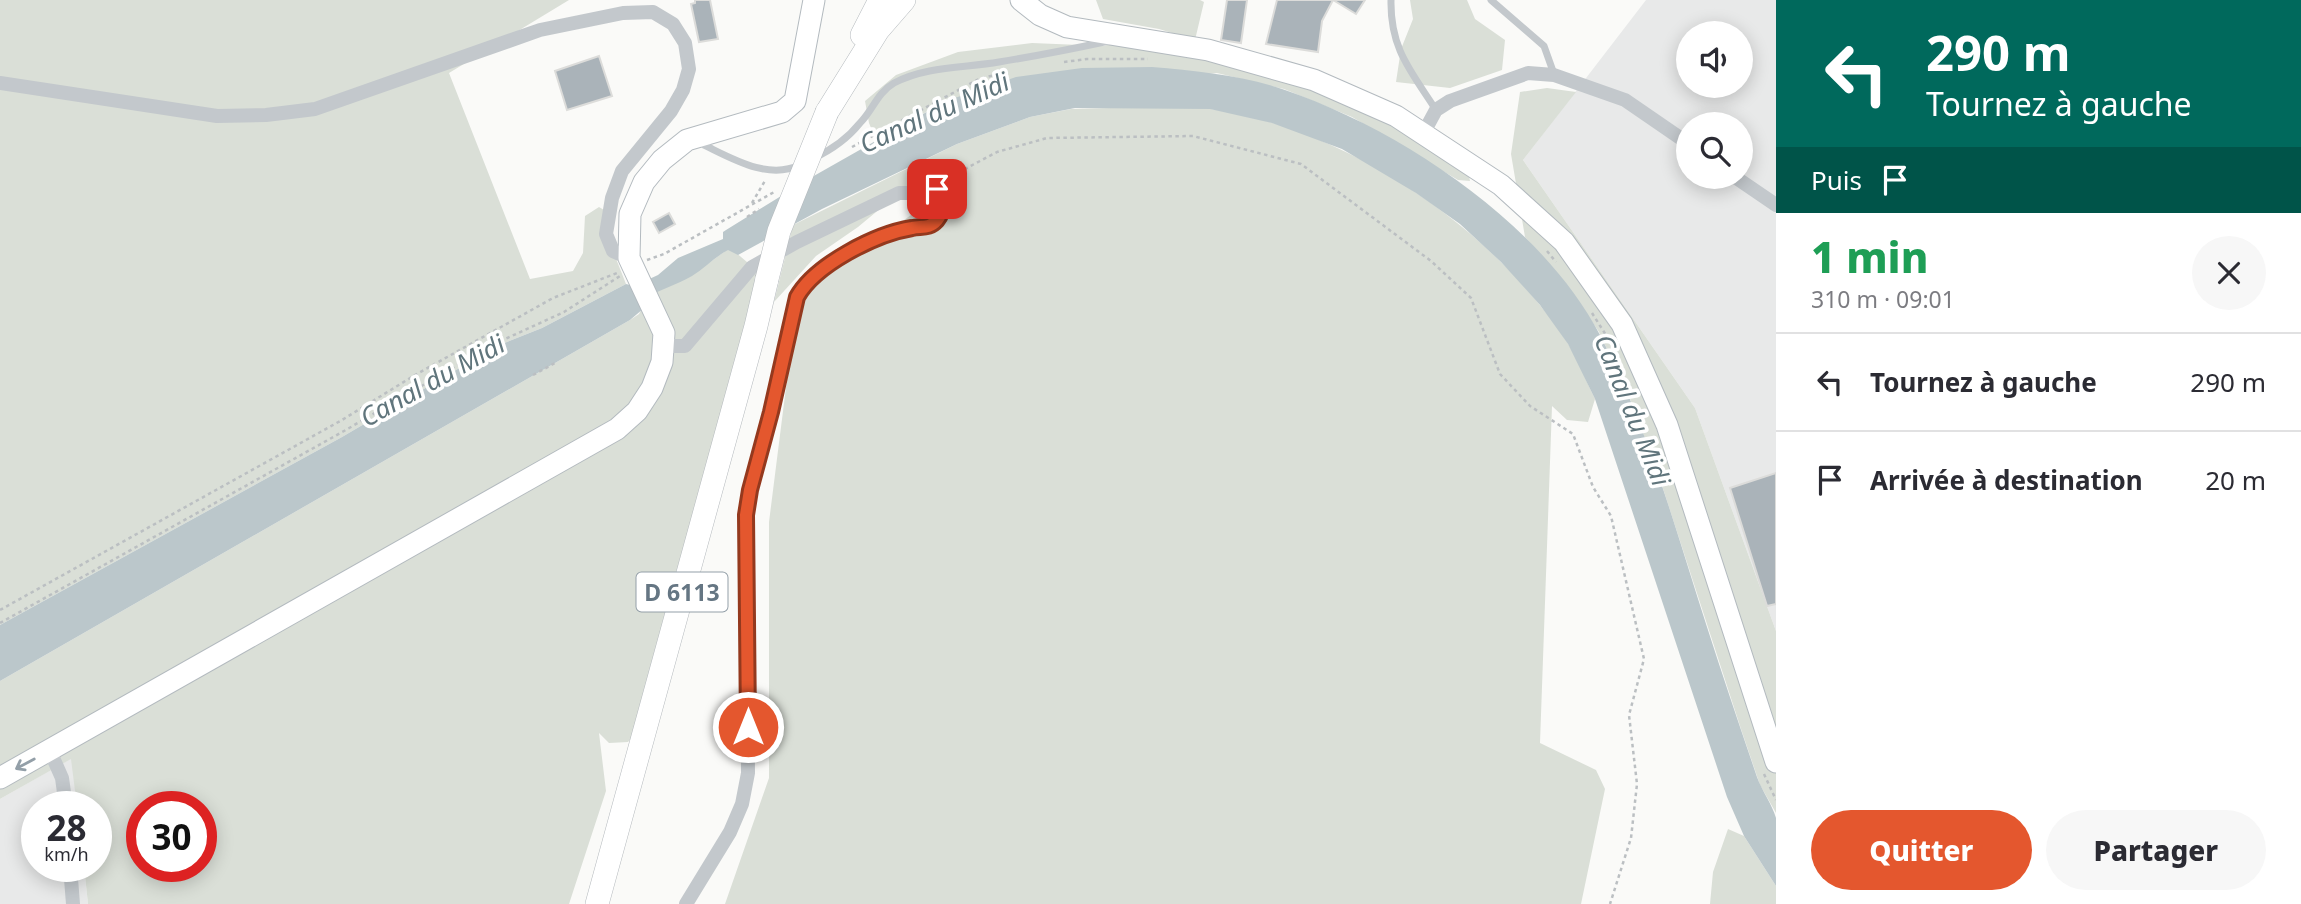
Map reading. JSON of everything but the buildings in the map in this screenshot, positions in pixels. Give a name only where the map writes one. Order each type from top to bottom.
[{"type":"main road","name":"D 6113","points":[[845,80],[855,50],[880,0]]},
{"type":"main road","name":"D 6113","points":[[597,904],[756,326],[779,231],[827,112],[878,30],[904,0]]},
{"type":"street","points":[[632,266],[630,214],[644,182],[662,160],[687,140],[782,113],[795,101],[814,0]]},
{"type":"street","points":[[1021,0],[1040,15],[1067,27],[1208,50],[1314,80],[1396,116],[1501,185],[1564,242],[1622,324],[1667,425],[1770,768]]},
{"type":"street","points":[[1043,0],[1101,33]]},
{"type":"street","points":[[0,83],[216,116],[265,115],[315,109],[540,30],[623,13],[653,12],[673,24],[685,43],[689,69],[683,90],[671,111],[622,171],[612,198],[606,234],[613,251],[632,266],[653,305],[664,334],[662,362],[652,388],[637,411],[617,429],[0,778]]},
{"type":"street","points":[[1423,134],[1436,110],[1450,101],[1528,74],[1555,75],[1625,100],[1676,135]]},
{"type":"street","points":[[663,346],[685,346],[752,267],[899,192],[924,193],[937,189],[943,204],[938,219],[928,227],[911,228],[872,241],[843,255],[815,274],[803,285],[797,297],[746,515],[746,783],[742,804],[730,832],[686,904]]},
{"type":"street","points":[[1753,189],[1776,205]]},
{"type":"street","points":[[50,751],[62,778],[64,791]]},
{"type":"street","points":[[71,882],[72,904]]},
{"type":"lane","points":[[1391,0],[1395,42],[1436,110]]},
{"type":"lane","points":[[1491,0],[1544,46],[1555,75]]},
{"type":"lane","points":[[700,137],[704,145],[734,159],[770,171],[792,168],[828,151],[862,122],[875,99],[894,83],[932,70],[997,63],[1130,37]]},
{"type":"path","points":[[1064,62],[1087,59],[1155,59]]},
{"type":"path","points":[[849,148],[979,79],[1004,73]]},
{"type":"path","points":[[937,189],[947,177],[997,152],[1047,138],[1193,136],[1301,164],[1431,261],[1471,298],[1500,374],[1530,406],[1573,434],[1593,487],[1611,516],[1643,659],[1629,715],[1637,785],[1631,838],[1610,904]]},
{"type":"path","points":[[750,206],[770,171]]},
{"type":"path","points":[[0,610],[342,420],[415,375],[553,298],[664,254],[776,191]]},
{"type":"path","points":[[747,216],[759,209]]},
{"type":"path","points":[[1545,248],[1560,268]]},
{"type":"path","points":[[0,622],[492,345],[564,312],[632,266]]},
{"type":"path","points":[[1590,310],[1612,345]]},
{"type":"path","points":[[533,375],[555,363]]},
{"type":"path","points":[[1770,768],[1776,800]]},
{"type":"shaded area","points":[[0,0],[569,0],[449,73],[530,279],[573,271],[583,253],[585,216],[599,207],[609,213],[613,251],[626,284],[542,328],[497,346],[342,437],[0,625]]},
{"type":"shaded area","points":[[1096,0],[1204,2],[1195,40],[1159,29],[1103,19]]},
{"type":"shaded area","points":[[1410,0],[1467,0],[1475,19],[1505,40],[1502,70],[1450,88],[1396,82],[1401,49],[1413,19]]},
{"type":"shaded area","points":[[1646,0],[1776,0],[1776,631],[1695,408],[1523,160]]},
{"type":"shaded area","points":[[1130,37],[1314,80],[1466,162],[1470,181],[1458,180],[1352,117],[1284,89],[1217,73],[946,101],[876,140],[869,123],[865,101],[896,75],[958,52],[1032,43],[1104,46]]},
{"type":"shaded area","points":[[1547,88],[1576,92],[1523,160],[1695,408],[1776,631],[1776,813],[1760,785],[1657,470],[1627,391],[1599,332],[1567,285],[1525,237],[1511,154],[1520,92]]},
{"type":"shaded area","points":[[1203,108],[1262,120],[1313,137],[1363,161],[1412,190],[1457,223],[1499,260],[1536,300],[1571,349],[1595,399],[1588,422],[1567,420],[1552,406],[1540,743],[1596,770],[1605,789],[1581,904],[725,904],[769,778],[769,522],[793,332],[806,292],[915,212],[942,187],[899,193],[858,227],[816,256],[774,302],[793,225],[957,144],[1030,117],[1071,109]]},
{"type":"shaded area","points":[[728,249],[767,279],[648,718],[628,742],[609,743],[599,733],[606,791],[569,904],[88,904],[86,882],[112,882],[112,791],[75,791],[71,759],[0,799],[0,681],[630,320],[639,314],[648,296],[709,263]]},
{"type":"shaded area","points":[[72,758],[75,791],[21,791],[21,882],[86,882],[88,904],[0,904],[0,799]]},
{"type":"shaded area","points":[[1728,829],[1744,836],[1776,886],[1776,904],[1710,904],[1713,872]]},
{"type":"water","name":"Canal du Midi","points":[[1152,67],[1219,74],[1269,85],[1330,107],[1375,130],[1421,156],[1506,219],[1543,256],[1575,294],[1600,335],[1647,442],[1757,777],[1776,818],[1776,886],[1744,836],[1727,797],[1595,399],[1568,344],[1540,305],[1501,262],[1460,224],[1416,193],[1342,149],[1272,123],[1210,109],[1075,108],[1030,117],[957,144],[822,209],[738,255],[728,250],[692,276],[642,300],[643,309],[630,320],[0,681],[0,625],[342,437],[497,346],[542,328],[626,284],[634,286],[658,275],[678,258],[723,239],[723,232],[726,230],[812,177],[946,101],[1016,77],[1082,68]]},
{"type":"route","points":[[748,727],[744,541],[746,515],[797,297],[803,285],[815,274],[843,255],[872,241],[911,228],[928,227],[938,219],[943,204],[937,189]]}]
